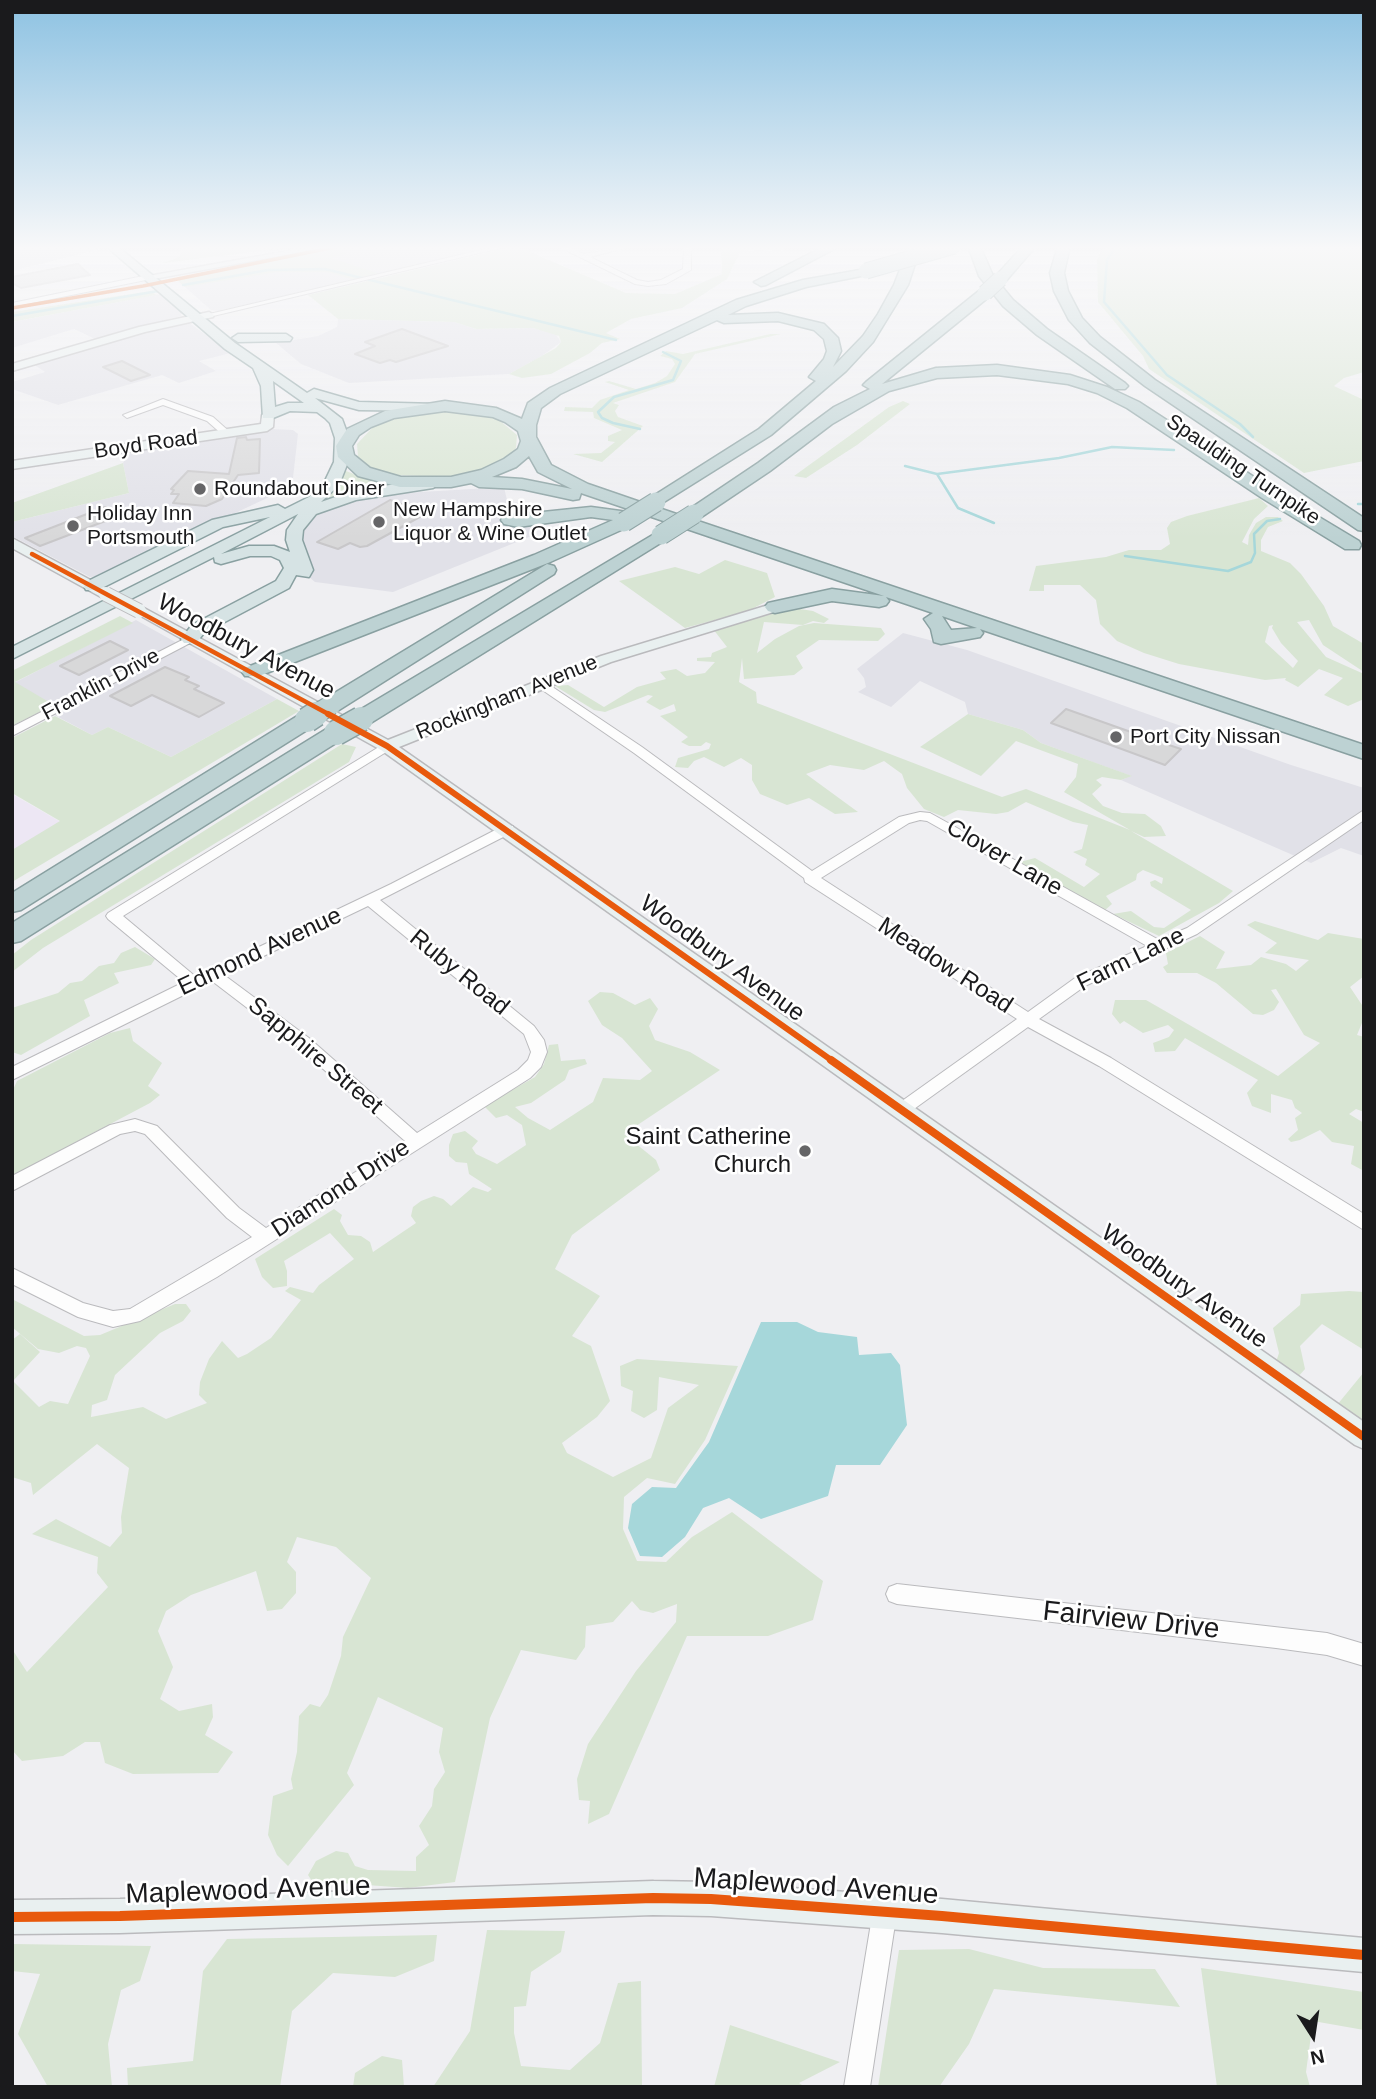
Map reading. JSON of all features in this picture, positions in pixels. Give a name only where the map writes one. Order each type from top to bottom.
[{"type":"highway","points":[[627,344],[515,397],[401,411],[373,420],[353,432],[344,446],[347,460],[364,472],[400,482],[515,483],[561,492],[656,520],[934,619],[967,624],[1364,742]]},
{"type":"highway","points":[[437,483],[470,479],[502,467],[522,454],[528,444],[532,410],[542,398],[652,344]]},
{"type":"highway","points":[[752,440],[769,419],[829,363],[835,347],[833,344]]},
{"type":"highway","points":[[12,935],[361,719],[656,520],[752,440],[819,389],[862,344]]},
{"type":"highway","points":[[252,672],[541,559],[624,522],[694,514],[764,467],[921,344]]},
{"type":"highway","name":"Spaulding Turnpike","points":[[1061,344],[1358,549]]},
{"type":"highway","name":"Spaulding Turnpike","points":[[1100,344],[1150,383],[1364,526]]},
{"type":"highway","points":[[825,421],[894,383],[936,373],[998,370],[1070,380],[1112,394],[1146,413],[1268,494],[1358,549]]},
{"type":"highway","points":[[439,407],[477,408],[504,415],[522,426],[544,468],[573,484],[1364,766]]},
{"type":"highway","points":[[561,492],[569,501],[563,510],[517,516],[510,520],[518,522],[591,512],[656,520]]},
{"type":"highway","points":[[12,904],[624,522]]},
{"type":"highway","points":[[760,559],[787,579],[792,594],[775,607]]},
{"type":"highway","points":[[775,607],[832,595],[885,602]]},
{"type":"highway","points":[[967,624],[1364,752]]},
{"type":"main road","points":[[190,639],[206,634],[297,583],[305,570],[295,540],[296,524],[331,485],[344,446],[337,422],[234,344]]},
{"type":"main road","points":[[243,344],[259,361],[331,400],[367,407],[439,407]]},
{"type":"main road","points":[[259,361],[272,344]]},
{"type":"main road","points":[[259,361],[268,386],[268,415],[288,407],[321,408]]},
{"type":"main road","points":[[99,590],[208,528],[239,517],[309,507],[360,494],[437,483]]},
{"type":"main road","points":[[12,654],[226,545],[309,507]]},
{"type":"main road","points":[[12,664],[207,564],[309,507]]},
{"type":"main road","points":[[208,528],[228,531],[230,538],[226,545]]},
{"type":"main road","points":[[190,639],[198,629],[283,584],[292,568],[288,557],[267,551],[237,553],[207,564]]},
{"type":"street","points":[[12,368],[92,344]]},
{"type":"street","points":[[127,415],[163,402],[210,419],[222,426],[227,433]]},
{"type":"street","name":"Boyd Road","points":[[12,466],[267,427],[268,415]]},
{"type":"street","name":"Woodbury Avenue","points":[[12,542],[387,746],[508,829],[1364,1437]]},
{"type":"street","points":[[12,563],[32,554]]},
{"type":"street","name":"Rockingham Avenue","points":[[194,982],[113,916],[387,746],[626,651],[775,607]]},
{"type":"street","name":"Franklin Drive","points":[[12,732],[190,639]]},
{"type":"street","name":"Meadow Road","points":[[542,684],[628,743],[810,879],[1029,1020],[1105,1062],[1364,1223]]},
{"type":"street","name":"Farm Lane","points":[[901,1110],[1091,975],[1192,931],[1364,814]]},
{"type":"street","name":"Clover Lane","points":[[810,879],[904,820],[920,816],[930,817],[1160,947]]},
{"type":"street","name":"Edmond Avenue","points":[[12,1074],[194,982],[370,900],[508,829]]},
{"type":"street","name":"Ruby Road","points":[[370,900],[529,1030],[536,1040],[539,1052]]},
{"type":"street","name":"Sapphire Street","points":[[212,974],[303,1042],[415,1141]]},
{"type":"street","name":"Diamond Drive","points":[[12,1275],[78,1309],[113,1319],[133,1316],[265,1237],[524,1074],[535,1063],[539,1052]]},
{"type":"street","points":[[12,1184],[116,1129],[135,1125],[151,1130],[233,1213],[265,1237]]},
{"type":"street","name":"Fairview Drive","points":[[897,1594],[1160,1626],[1276,1637],[1327,1644],[1364,1655]]},
{"type":"street","name":"Maplewood Avenue","points":[[12,1917],[120,1916],[653,1898],[711,1899],[1364,1955]]},
{"type":"street","points":[[857,2087],[885,1912]]},
{"type":"shaded area","points":[[101,344],[218,344],[231,353],[199,361],[216,371],[179,383],[162,375],[58,405],[12,389],[12,382],[45,372],[33,364]]},
{"type":"shaded area","points":[[277,344],[558,344],[509,374],[349,383],[301,364]]},
{"type":"shaded area","points":[[272,429],[293,430],[298,434],[293,478],[280,492],[101,576],[90,577],[12,536],[12,522],[129,493],[123,463],[131,449]]},
{"type":"shaded area","points":[[504,487],[507,500],[534,507],[534,535],[393,592],[315,582],[309,577],[299,526],[322,511],[351,501],[388,494]]},
{"type":"shaded area","points":[[136,620],[277,699],[171,757],[108,727],[92,735],[45,710],[53,705],[14,683]]},
{"type":"shaded area","points":[[903,633],[967,650],[1291,765],[1364,788],[1364,856],[1341,848],[1311,863],[1121,780],[1131,776],[1041,743],[1023,730],[968,714],[965,702],[920,681],[891,707],[858,692],[866,687],[864,678],[857,669]]},
{"type":"shaded area","points":[[12,794],[64,824],[12,855]]},
{"type":"green space","points":[[559,344],[601,344],[590,353],[551,374],[522,378],[509,374]]},
{"type":"green space","points":[[738,344],[695,354],[675,382],[613,403],[619,405],[615,411],[618,417],[643,426],[602,462],[573,454],[601,453],[615,442],[608,441],[608,436],[622,430],[594,418],[593,412],[564,411],[565,407],[592,408],[600,400],[629,390],[605,382],[636,389],[655,383],[667,376],[675,364],[672,359],[660,356],[666,351],[683,354]]},
{"type":"green space","points":[[1133,344],[1364,344],[1364,372],[1344,378],[1334,386],[1364,400],[1364,461],[1304,473],[1149,369]]},
{"type":"green space","points":[[903,401],[910,404],[857,445],[806,478],[794,476],[889,407]]},
{"type":"green space","points":[[436,411],[476,413],[499,420],[517,435],[516,448],[509,457],[488,468],[447,477],[395,475],[371,468],[358,457],[357,444],[373,427],[406,415]]},
{"type":"green space","points":[[123,463],[129,493],[12,522],[12,503]]},
{"type":"green space","points":[[346,471],[367,479],[390,485],[322,499]]},
{"type":"green space","points":[[1259,498],[1268,506],[1254,519],[1242,542],[1248,545],[1249,535],[1256,523],[1266,517],[1278,517],[1283,521],[1268,527],[1261,540],[1261,551],[1290,563],[1324,606],[1333,626],[1364,644],[1364,672],[1323,645],[1309,620],[1297,622],[1326,657],[1364,674],[1364,699],[1348,706],[1324,695],[1343,678],[1319,669],[1298,687],[1285,680],[1286,678],[1265,680],[1179,664],[1144,653],[1117,641],[1100,624],[1096,600],[1080,585],[1044,585],[1044,591],[1029,591],[1036,566],[1106,557],[1129,550],[1161,550],[1170,544],[1167,528],[1171,522]],"holes":[[[1273,625],[1272,628],[1281,643],[1298,661],[1293,668],[1265,642],[1269,626]]]},
{"type":"green space","points":[[725,560],[767,573],[775,597],[748,611],[685,628],[619,581],[675,567],[699,574]]},
{"type":"green space","points":[[782,610],[813,611],[829,619],[824,623],[813,621],[803,625],[764,622],[757,653],[799,626],[814,623],[881,628],[885,634],[878,641],[819,640],[796,656],[803,668],[794,675],[744,679],[742,658],[739,682],[756,692],[757,703],[1002,797],[1026,789],[1130,830],[1064,792],[1076,777],[1078,764],[1016,741],[981,776],[920,747],[968,714],[1023,730],[1041,743],[1132,776],[1121,780],[1102,777],[1096,780],[1102,785],[1092,794],[1103,806],[1122,813],[1145,814],[1161,826],[1166,836],[1144,837],[1131,831],[1233,891],[1219,903],[1159,936],[1113,914],[1131,911],[1154,927],[1164,928],[1191,910],[1151,886],[1150,882],[1155,880],[1162,884],[1163,878],[1143,870],[1137,874],[1136,880],[1106,896],[1112,904],[1104,911],[1020,862],[1035,858],[1084,887],[1100,874],[1085,865],[1087,859],[1073,852],[1082,849],[1088,825],[1073,822],[1026,802],[1008,812],[996,814],[958,810],[944,817],[924,809],[907,788],[902,774],[884,761],[864,770],[830,765],[806,774],[858,812],[835,814],[809,798],[787,805],[760,794],[752,780],[752,765],[741,758],[724,767],[704,757],[694,761],[688,768],[675,767],[678,758],[709,749],[711,744],[706,742],[701,746],[689,746],[681,742],[688,737],[660,716],[676,711],[674,704],[660,710],[646,702],[653,696],[648,695],[605,712],[594,710],[555,686],[568,685],[604,707],[637,687],[666,679],[660,672],[676,669],[687,676],[705,673],[715,662],[697,661],[697,658],[711,657],[712,653],[727,647],[713,629]]},
{"type":"green space","points":[[120,616],[133,623],[15,682],[54,705],[12,726],[12,671]]},
{"type":"green space","points":[[277,699],[299,711],[12,882],[12,850],[60,821],[12,793],[12,738],[55,716],[92,735],[108,727],[171,757]]},
{"type":"green space","points":[[342,744],[356,747],[349,762],[43,948],[12,972],[12,955],[31,940]]},
{"type":"green space","points":[[1255,921],[1318,940],[1328,933],[1364,939],[1364,976],[1350,987],[1364,1008],[1364,1018],[1357,1035],[1364,1037],[1364,1112],[1356,1109],[1349,1114],[1364,1123],[1364,1171],[1351,1164],[1354,1146],[1332,1142],[1320,1130],[1291,1142],[1288,1139],[1298,1130],[1295,1118],[1302,1113],[1295,1108],[1292,1100],[1271,1094],[1271,1113],[1252,1106],[1247,1093],[1258,1080],[1185,1038],[1175,1051],[1155,1052],[1153,1043],[1169,1037],[1174,1030],[1168,1025],[1143,1033],[1124,1021],[1120,1024],[1112,1014],[1115,1000],[1146,1000],[1278,1076],[1320,1043],[1304,1035],[1276,989],[1271,990],[1279,1002],[1274,1010],[1263,1015],[1253,1014],[1216,983],[1197,973],[1167,973],[1163,967],[1168,964],[1166,953],[1200,936],[1225,952],[1216,969],[1251,965],[1261,957],[1286,964],[1296,971],[1309,960],[1265,953],[1277,943],[1247,925]]},
{"type":"green space","points":[[135,947],[155,959],[151,965],[114,973],[119,983],[84,1000],[90,1016],[21,1055],[12,1052],[12,1008],[58,993],[70,983],[82,981],[99,966],[114,963],[121,953]]},
{"type":"green space","points":[[600,992],[613,993],[635,1005],[650,998],[658,1009],[649,1026],[655,1040],[690,1052],[720,1070],[624,1134],[656,1160],[660,1170],[572,1235],[555,1269],[600,1296],[572,1336],[591,1346],[610,1401],[597,1417],[562,1443],[567,1453],[613,1477],[651,1458],[668,1408],[699,1385],[659,1377],[657,1410],[644,1418],[631,1411],[633,1391],[621,1386],[620,1366],[637,1359],[738,1366],[705,1440],[675,1484],[647,1478],[624,1497],[623,1529],[637,1561],[666,1562],[692,1537],[732,1512],[823,1581],[813,1620],[768,1636],[687,1636],[609,1814],[588,1824],[590,1801],[579,1800],[577,1779],[588,1744],[636,1671],[676,1622],[677,1604],[653,1613],[640,1610],[632,1601],[613,1622],[586,1626],[585,1647],[576,1660],[521,1650],[490,1718],[455,1882],[408,1888],[312,1881],[308,1875],[316,1861],[336,1851],[348,1853],[355,1866],[368,1870],[416,1871],[416,1857],[429,1845],[419,1826],[432,1806],[434,1789],[445,1772],[439,1752],[443,1728],[378,1697],[347,1773],[354,1785],[288,1866],[277,1855],[268,1835],[273,1796],[293,1789],[291,1779],[297,1752],[299,1716],[310,1704],[320,1707],[328,1695],[341,1656],[343,1637],[371,1578],[336,1547],[297,1537],[287,1562],[296,1572],[296,1593],[282,1609],[267,1611],[256,1571],[191,1595],[166,1611],[158,1631],[173,1667],[160,1699],[179,1711],[212,1704],[213,1717],[205,1735],[233,1752],[218,1773],[133,1774],[105,1763],[100,1742],[85,1742],[63,1756],[22,1761],[12,1750],[12,1649],[27,1672],[108,1587],[97,1573],[98,1557],[32,1534],[56,1519],[110,1547],[122,1533],[121,1517],[129,1468],[97,1444],[33,1495],[31,1483],[12,1477],[12,1340],[20,1334],[40,1352],[13,1381],[39,1407],[50,1401],[68,1404],[90,1356],[86,1348],[77,1346],[59,1353],[38,1349],[12,1327],[12,1299],[84,1336],[100,1335],[175,1304],[186,1304],[191,1311],[183,1321],[160,1333],[115,1375],[107,1400],[92,1405],[91,1417],[143,1407],[166,1419],[207,1403],[199,1395],[200,1382],[209,1359],[222,1341],[238,1358],[247,1354],[271,1338],[301,1300],[285,1291],[290,1287],[313,1293],[319,1285],[354,1259],[330,1233],[284,1261],[287,1286],[273,1288],[262,1277],[255,1259],[334,1209],[342,1215],[340,1221],[348,1235],[361,1236],[370,1242],[373,1252],[416,1223],[411,1216],[413,1207],[421,1201],[434,1196],[451,1206],[473,1187],[488,1192],[492,1189],[469,1174],[467,1163],[456,1162],[449,1156],[453,1134],[465,1131],[478,1141],[472,1148],[476,1154],[497,1164],[526,1145],[522,1125],[507,1115],[496,1118],[484,1106],[535,1077],[544,1064],[549,1045],[558,1044],[561,1061],[585,1059],[587,1064],[569,1070],[565,1080],[531,1103],[515,1107],[550,1130],[593,1102],[603,1078],[640,1080],[652,1071],[622,1038],[602,1025],[588,1001]]},
{"type":"green space","points":[[130,1028],[133,1041],[162,1063],[148,1086],[160,1095],[150,1103],[12,1176],[12,1092],[17,1081],[110,1033]]},
{"type":"green space","points":[[1364,1292],[1364,1350],[1322,1324],[1300,1346],[1305,1369],[1297,1378],[1276,1362],[1279,1353],[1273,1328],[1300,1305],[1301,1294]]},
{"type":"green space","points":[[1364,1372],[1364,1424],[1337,1405]]},
{"type":"green space","points":[[487,1930],[565,1931],[561,1952],[531,1972],[526,2006],[514,2007],[514,2033],[521,2066],[570,2070],[600,2043],[618,1983],[641,1981],[642,2087],[433,2087],[470,2031]]},
{"type":"green space","points":[[437,1935],[434,1961],[395,1977],[333,1973],[292,2011],[280,2087],[128,2087],[127,2068],[193,2061],[203,1971],[227,1939]]},
{"type":"green space","points":[[12,1944],[151,1946],[140,1981],[121,1990],[108,2044],[112,2087],[48,2087],[18,2034],[40,1974],[12,1971]]},
{"type":"green space","points":[[969,1949],[1043,1968],[1155,1969],[1180,2007],[994,1989],[969,2044],[939,2087],[878,2087],[899,1950]]},
{"type":"green space","points":[[1201,1968],[1364,1992],[1364,2030],[1313,2021],[1306,2072],[1310,2087],[1217,2087]]},
{"type":"green space","points":[[730,2025],[840,2062],[799,2083],[805,2087],[714,2087]]},
{"type":"green space","points":[[382,2056],[402,2060],[404,2087],[353,2087],[355,2073]]},
{"type":"water","points":[[761,1322],[797,1322],[818,1332],[857,1337],[859,1355],[891,1353],[900,1365],[907,1425],[880,1465],[836,1465],[828,1496],[761,1519],[729,1498],[703,1508],[685,1537],[662,1557],[640,1556],[628,1528],[632,1504],[652,1487],[676,1488],[709,1442]]},
{"type":"building","points":[[370,344],[448,346],[396,362],[390,360],[380,363],[355,354],[375,346]]},
{"type":"building","points":[[122,361],[150,375],[131,381],[103,367]]},
{"type":"building","name":"Roundabout Diner","points":[[246,437],[247,440],[260,439],[259,473],[238,475],[222,499],[206,506],[173,503],[179,494],[171,494],[174,490],[171,489],[188,471],[229,474],[237,438]]},
{"type":"building","name":"New Hampshire Liquor & Wine Outlet","points":[[390,500],[427,513],[367,546],[360,547],[350,543],[338,549],[317,542]]},
{"type":"building","name":"Holiday Inn Portsmouth","points":[[105,507],[121,515],[40,546],[25,538]]},
{"type":"building","points":[[110,641],[128,650],[79,675],[60,666]]},
{"type":"building","points":[[165,667],[189,677],[185,680],[199,686],[194,689],[224,703],[199,717],[152,695],[131,706],[110,696]]},
{"type":"building","name":"Port City Nissan","points":[[1066,709],[1181,749],[1165,765],[1051,723]]},
{"type":"waterway","points":[[1140,344],[1167,375],[1240,424],[1253,437]]},
{"type":"waterway","points":[[640,429],[613,423],[602,418],[598,412],[614,397],[673,380],[681,361],[663,352]]},
{"type":"waterway","points":[[937,474],[1059,458],[1112,447],[1174,450]]},
{"type":"waterway","points":[[905,466],[937,474]]},
{"type":"waterway","points":[[937,474],[958,508],[994,523]]},
{"type":"waterway","points":[[1358,504],[1364,504]]},
{"type":"waterway","points":[[1125,556],[1228,571],[1251,562],[1255,553],[1254,534],[1267,521],[1280,519]]},
{"type":"cycle path","points":[[32,554],[387,746],[1364,1437]]},
{"type":"cycle path","points":[[12,1917],[120,1916],[653,1898],[711,1899],[942,1916],[1364,1955]]},
{"type":"place","name":"Roundabout Diner","points":[[200,489]]},
{"type":"place","name":"New Hampshire Liquor & Wine Outlet","points":[[379,522]]},
{"type":"place","name":"Holiday Inn Portsmouth","points":[[73,526]]},
{"type":"place","name":"Port City Nissan","points":[[1116,737]]},
{"type":"place","name":"Saint Catherine Church","points":[[805,1151]]}]
